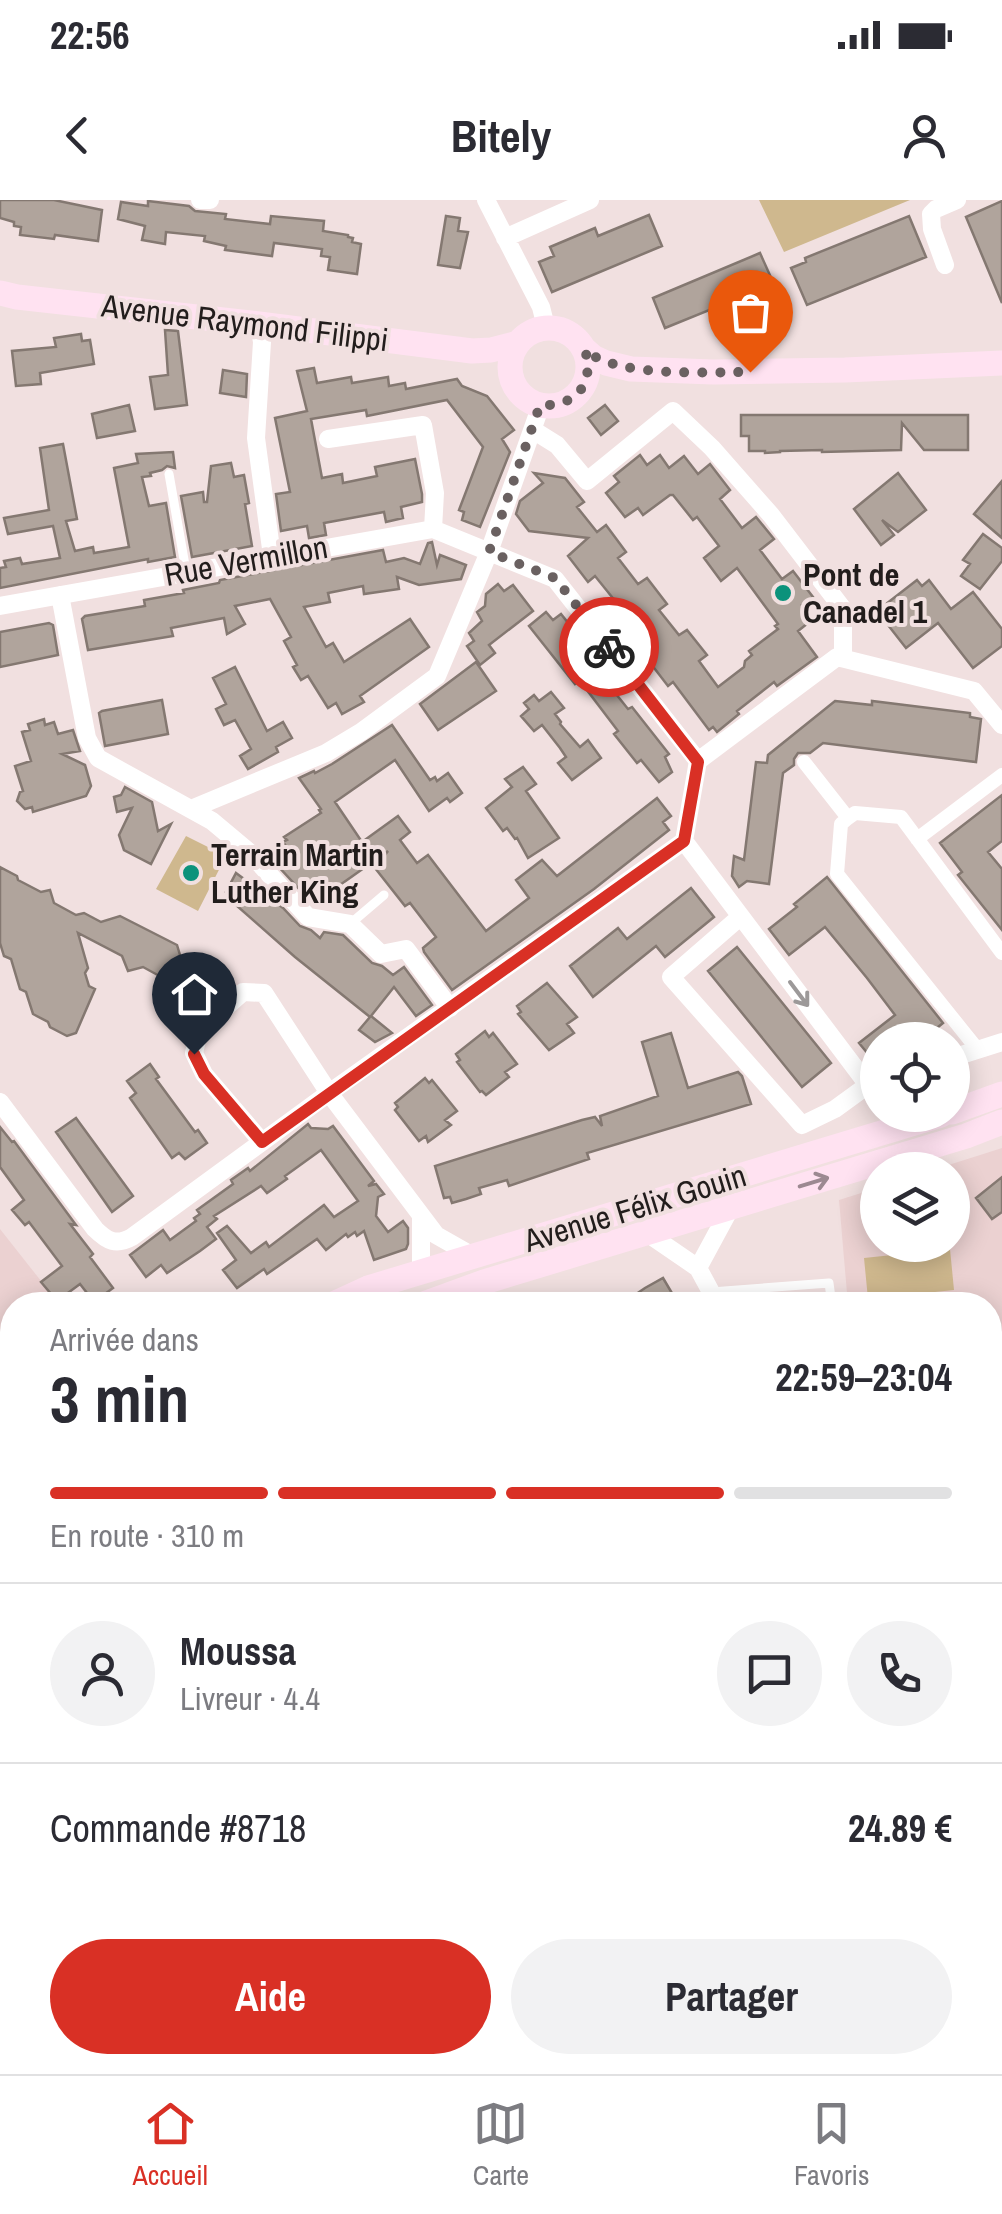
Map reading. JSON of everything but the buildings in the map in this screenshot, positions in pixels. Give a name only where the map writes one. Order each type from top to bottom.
[{"type":"main road","name":"Avenue Raymond Filippi","points":[[5,297],[472,351],[518,343]]},
{"type":"main road","points":[[585,350],[588,376],[582,388],[575,397],[537,417],[529,400],[519,392],[510,368],[518,343],[535,330],[546,328],[569,332],[593,357],[630,369],[713,372],[1002,363]]},
{"type":"main road","name":"Avenue Raymond Filippi","points":[[472,351],[490,360],[513,380]]},
{"type":"main road","points":[[582,388],[630,369]]},
{"type":"main road","points":[[970,1106],[1002,1094]]},
{"type":"main road","name":"Avenue Félix Gouin","points":[[457,1292],[1002,1122]]},
{"type":"main road","name":"Avenue Félix Gouin","points":[[360,1292],[884,1132]]},
{"type":"street","points":[[200,200],[210,200]]},
{"type":"street","points":[[486,200],[541,307],[546,328]]},
{"type":"street","points":[[505,238],[590,200]]},
{"type":"street","points":[[945,265],[932,229],[932,214],[957,200]]},
{"type":"street","points":[[259,324],[262,342],[256,438],[272,556]]},
{"type":"street","points":[[537,417],[587,481],[674,411],[771,515],[843,609],[843,658]]},
{"type":"street","points":[[191,809],[326,753],[437,676],[489,552],[537,417]]},
{"type":"street","points":[[328,439],[423,425],[435,493],[433,528],[555,578],[698,762]]},
{"type":"street","name":"Rue Vermillon","points":[[0,606],[433,528]]},
{"type":"street","points":[[60,594],[87,738],[98,758],[212,821],[249,852],[308,916],[350,924],[381,954],[406,949],[450,1008]]},
{"type":"street","points":[[0,1102],[96,1229],[106,1240],[124,1242],[684,841],[698,762],[836,656],[974,690],[1002,725]]},
{"type":"street","points":[[804,762],[848,818]]},
{"type":"street","points":[[917,840],[1002,776]]},
{"type":"street","points":[[978,1050],[837,874],[841,824],[854,813],[900,818],[1002,953]]},
{"type":"street","points":[[684,841],[860,1068]]},
{"type":"street","points":[[740,917],[671,976],[802,1125],[798,1158]]},
{"type":"street","points":[[262,1142],[204,1074],[194,1054],[200,1031],[243,992],[264,993],[329,1093],[422,1217],[436,1234],[473,1256]]},
{"type":"street","points":[[970,1052],[1002,1042]]},
{"type":"street","points":[[802,1125],[860,1092]]},
{"type":"street","points":[[698,1268],[731,1207]]},
{"type":"street","points":[[421,1272],[422,1217]]},
{"type":"street","points":[[647,1232],[698,1268],[710,1292]]},
{"type":"lane","points":[[169,474],[186,571]]},
{"type":"lane","points":[[350,924],[384,894]]},
{"type":"lane","points":[[764,1292],[829,1283],[830,1292]]},
{"type":"shaded area","points":[[759,200],[910,200],[784,252]]},
{"type":"shaded area","name":"Terrain Martin Luther King","points":[[186,836],[226,856],[198,911],[156,889]]},
{"type":"shaded area","points":[[1002,1148],[1002,1292],[847,1292],[839,1200],[860,1193],[860,1262],[970,1262],[970,1158]]},
{"type":"shaded area","points":[[0,1229],[50,1292],[0,1292]]},
{"type":"shaded area","points":[[864,1262],[951,1262],[954,1290],[867,1292]]},
{"type":"way so far","points":[[609,647],[555,578],[489,552],[540,405],[552,406],[575,397],[588,376],[585,350],[606,363],[630,369],[750,372]]},
{"type":"place","name":"Pont de Canadel 1","points":[[783,593]]},
{"type":"place","name":"Terrain Martin Luther King","points":[[191,873]]},
{"type":"route","points":[[194,1054],[204,1074],[262,1142],[684,841],[698,762],[609,647]]}]
